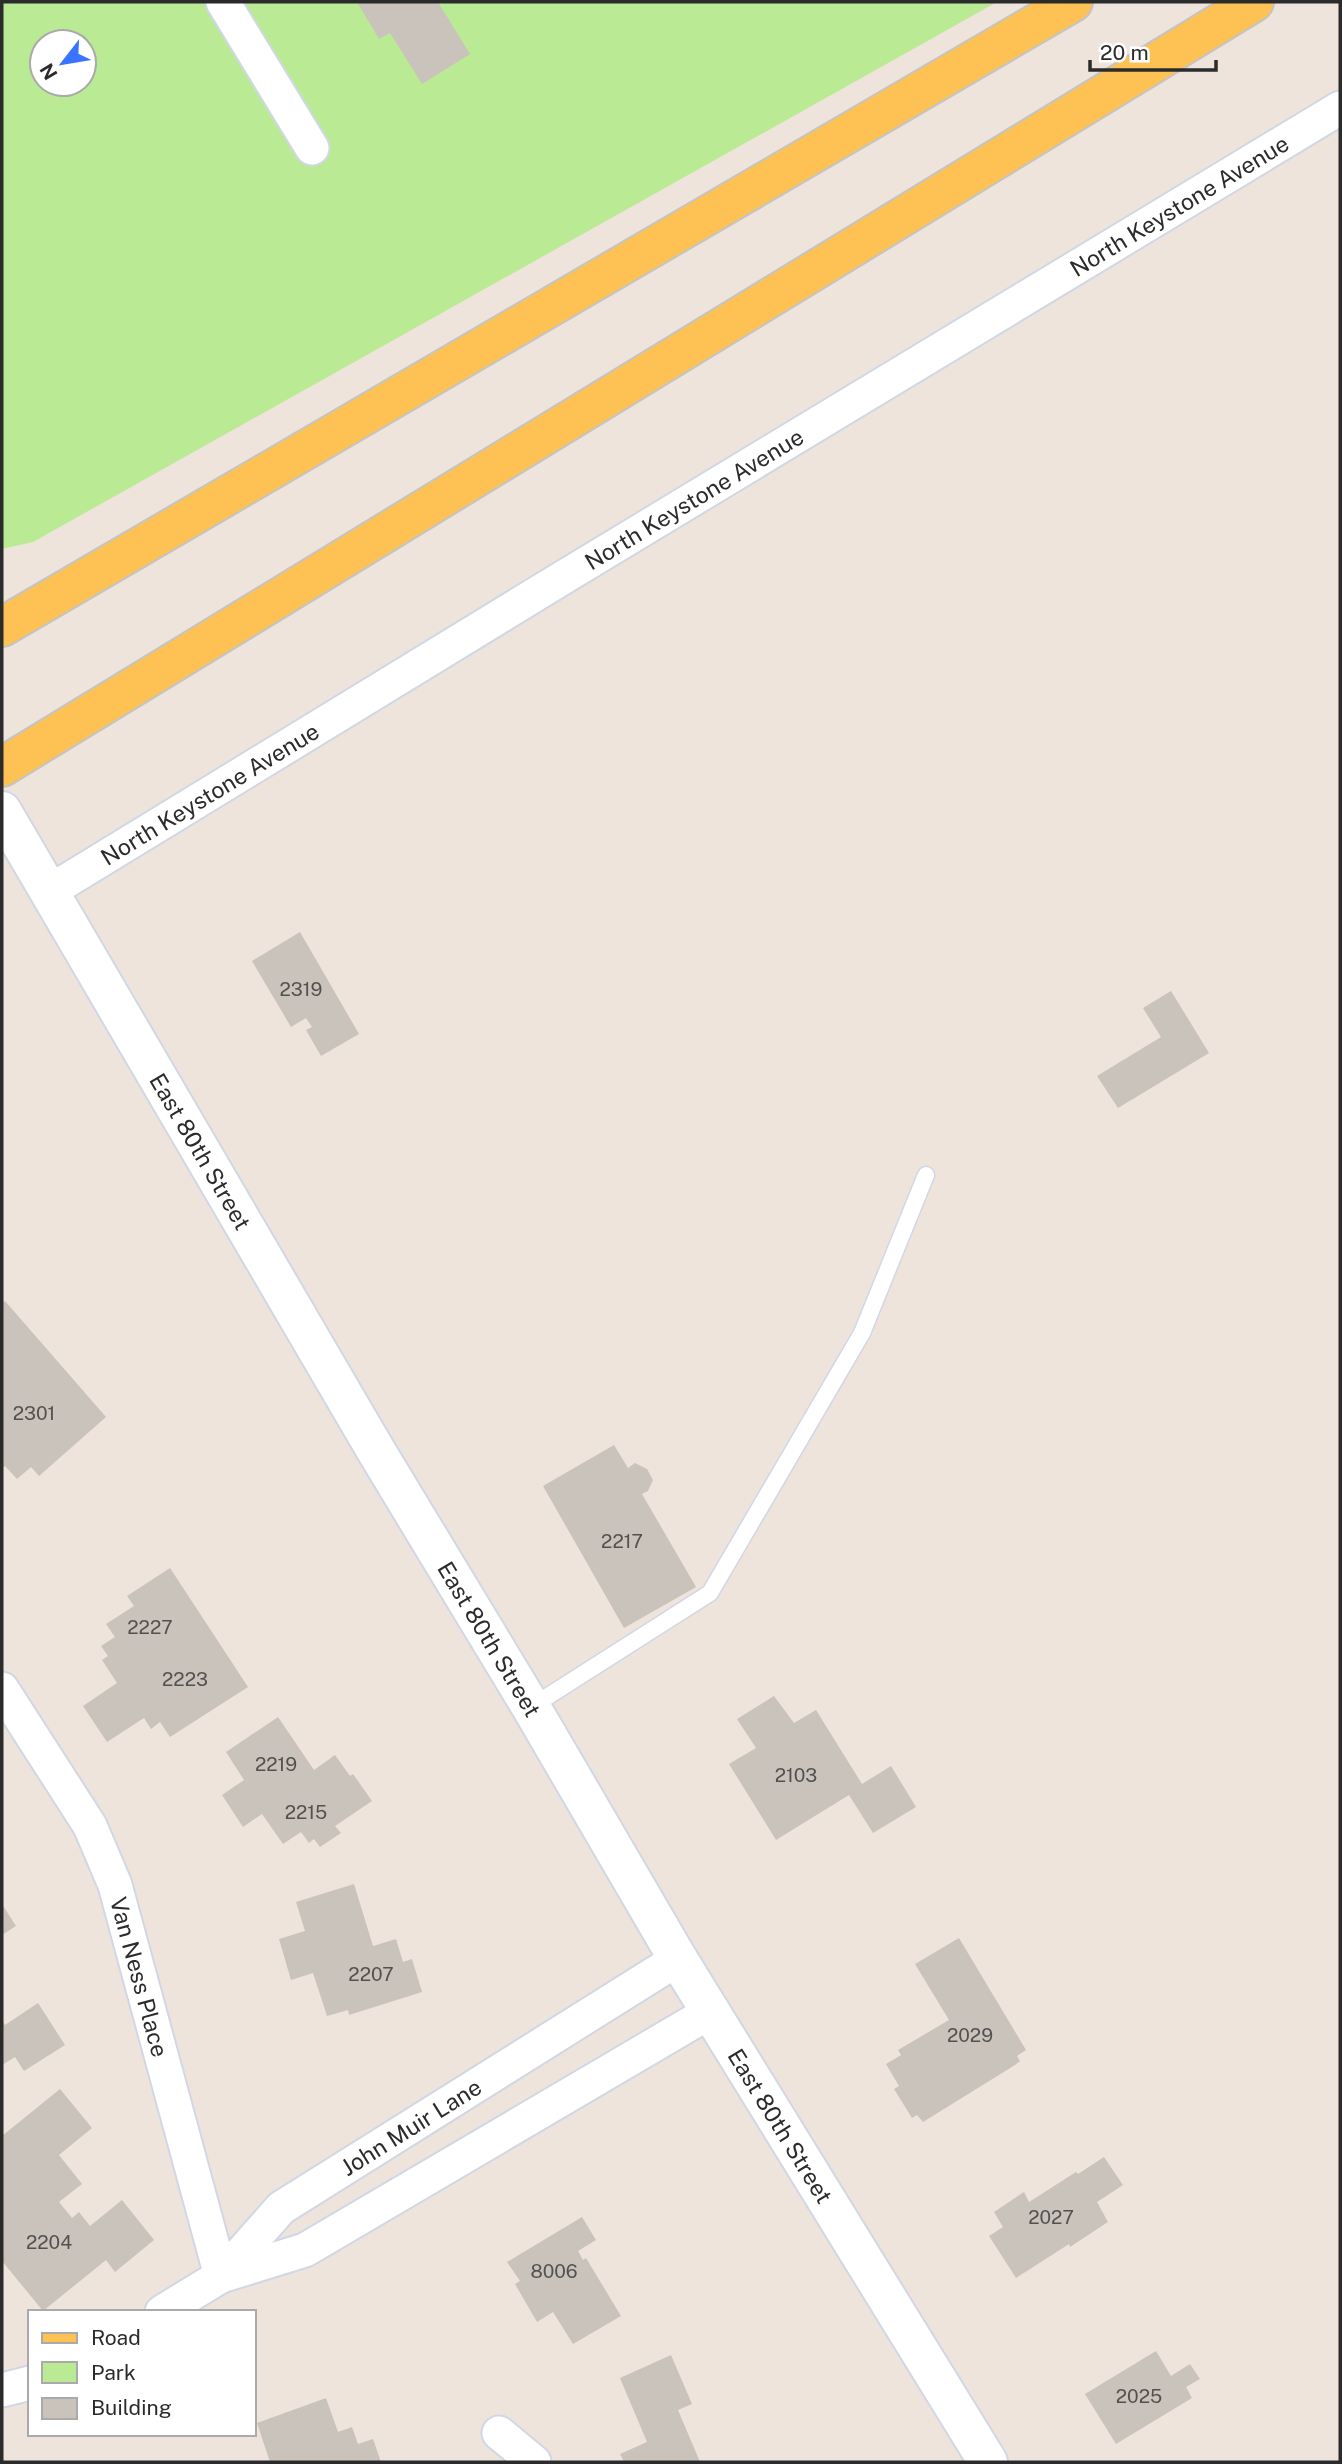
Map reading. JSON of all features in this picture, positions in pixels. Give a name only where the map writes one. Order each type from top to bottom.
[{"type":"main road","points":[[2,627],[1073,2]]},
{"type":"main road","points":[[2,767],[1254,2]]},
{"type":"street","points":[[223,2],[312,148]]},
{"type":"street","name":"North Keystone Avenue","points":[[50,891],[1340,108]]},
{"type":"street","name":"East 80th Street","points":[[2,811],[375,1449],[678,1959],[988,2462]]},
{"type":"street","name":"Van Ness Place","points":[[4,1697],[90,1826],[116,1885],[220,2276]]},
{"type":"street","name":"John Muir Lane","points":[[165,2310],[220,2276],[281,2208],[678,1959]]},
{"type":"street","points":[[220,2276],[305,2250],[710,2012]]},
{"type":"street","points":[[2,2390],[28,2384]]},
{"type":"street","points":[[499,2433],[534,2462]]},
{"type":"lane","points":[[530,1707],[710,1593],[862,1333],[926,1175]]},
{"type":"green space","points":[[2,2],[997,2],[33,542],[2,549]]},
{"type":"building","points":[[357,2],[438,2],[470,54],[422,84],[390,33],[379,39]]},
{"type":"building","points":[[300,932],[359,1034],[321,1056],[306,1030],[312,1027],[306,1018],[291,1027],[252,961]]},
{"type":"building","points":[[1171,991],[1209,1053],[1118,1108],[1097,1076],[1161,1037],[1143,1008]]},
{"type":"building","points":[[5,1301],[106,1417],[39,1476],[31,1467],[17,1479],[5,1466],[2,1468],[2,1303]]},
{"type":"building","points":[[614,1445],[628,1468],[635,1463],[647,1469],[653,1480],[648,1491],[642,1494],[696,1587],[624,1628],[543,1486]]},
{"type":"building","points":[[170,1568],[248,1687],[170,1737],[160,1722],[151,1729],[144,1718],[107,1742],[83,1706],[117,1683],[102,1660],[108,1656],[101,1646],[115,1637],[106,1624],[134,1606],[127,1596]]},
{"type":"building","points":[[774,1696],[794,1723],[816,1710],[862,1784],[891,1766],[916,1807],[873,1833],[849,1795],[776,1840],[729,1764],[756,1748],[737,1719]]},
{"type":"building","points":[[278,1717],[314,1770],[335,1755],[350,1776],[353,1774],[372,1801],[335,1826],[341,1833],[320,1847],[314,1839],[309,1843],[301,1832],[283,1844],[262,1814],[243,1827],[222,1795],[244,1780],[226,1752]]},
{"type":"building","points":[[354,1884],[373,1946],[396,1939],[403,1962],[412,1959],[422,1992],[349,2015],[348,2010],[327,2016],[313,1973],[291,1980],[279,1939],[305,1931],[296,1902]]},
{"type":"building","points":[[2,1904],[16,1926],[2,1935]]},
{"type":"building","points":[[959,1938],[1026,2050],[1017,2056],[1020,2061],[1015,2065],[923,2122],[917,2115],[912,2118],[894,2089],[899,2086],[886,2064],[901,2055],[898,2050],[949,2020],[915,1964]]},
{"type":"building","points":[[38,2003],[65,2045],[24,2071],[15,2057],[2,2065],[2,2020],[5,2025]]},
{"type":"building","points":[[60,2089],[92,2128],[59,2155],[82,2184],[59,2202],[72,2218],[79,2212],[90,2226],[122,2200],[154,2240],[115,2272],[106,2260],[42,2310],[2,2261],[2,2136]]},
{"type":"building","points":[[1104,2157],[1123,2185],[1097,2202],[1108,2222],[1016,2278],[989,2236],[1003,2227],[994,2212],[1024,2192],[1029,2202]]},
{"type":"building","points":[[582,2217],[596,2240],[578,2251],[583,2260],[586,2258],[621,2316],[573,2344],[553,2312],[537,2322],[515,2284],[520,2281],[507,2262]]},
{"type":"building","points":[[1156,2351],[1171,2376],[1190,2364],[1200,2379],[1186,2387],[1192,2398],[1116,2444],[1085,2394]]},
{"type":"building","points":[[671,2355],[692,2404],[678,2410],[700,2462],[624,2462],[620,2454],[647,2442],[620,2378]]},
{"type":"building","points":[[326,2398],[338,2432],[352,2427],[358,2444],[373,2439],[381,2462],[270,2462],[257,2423]]}]
